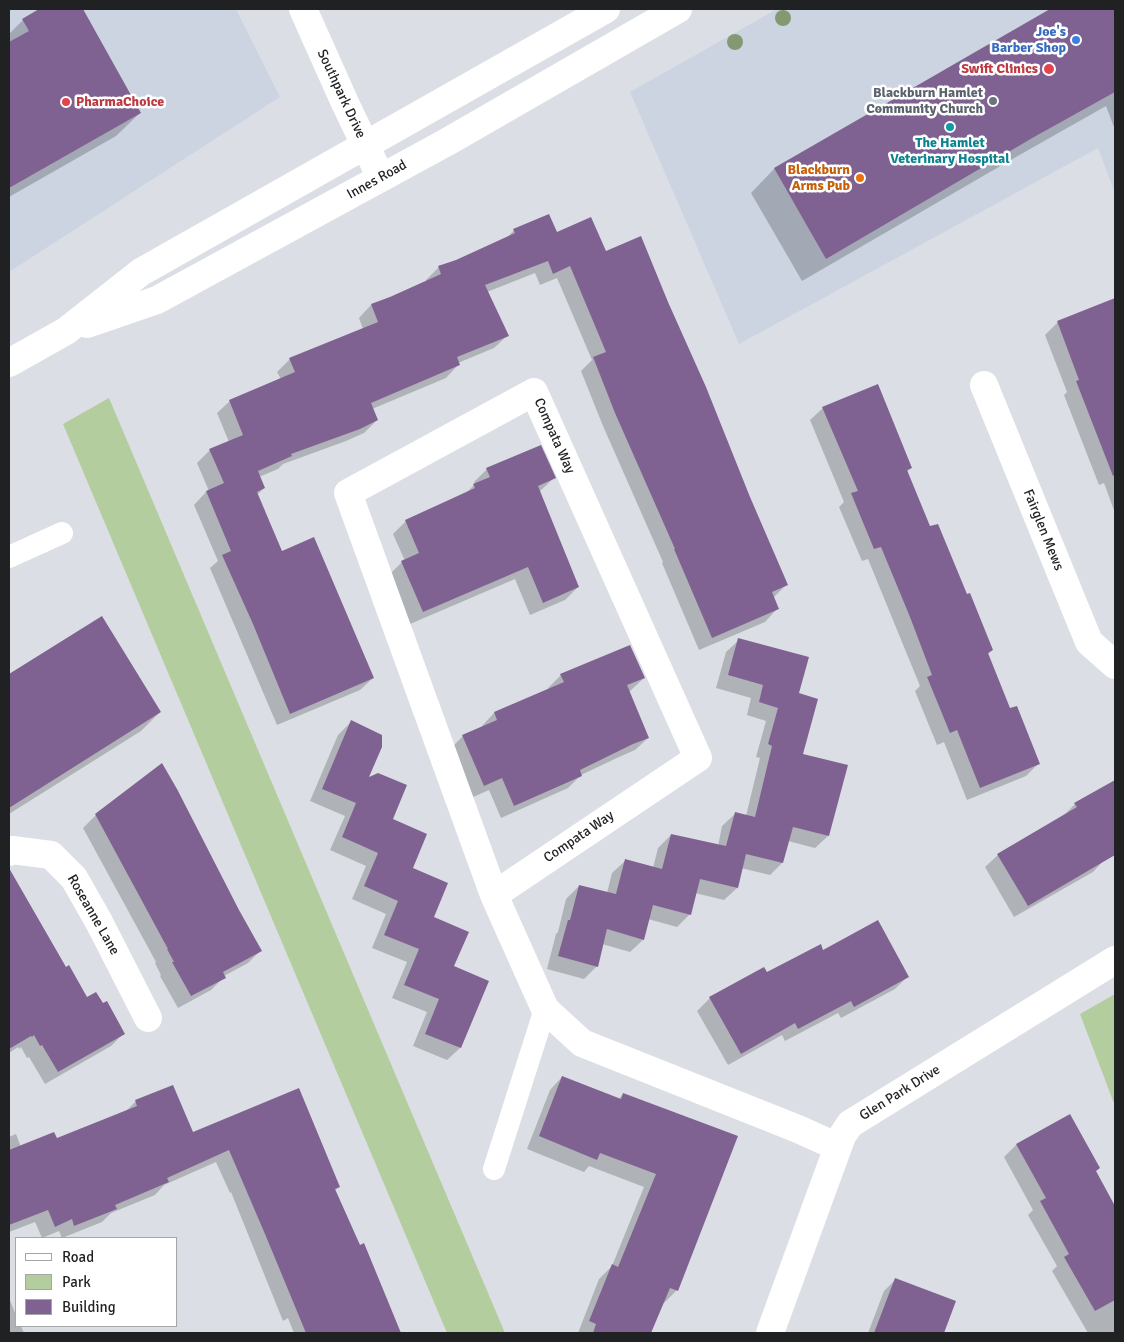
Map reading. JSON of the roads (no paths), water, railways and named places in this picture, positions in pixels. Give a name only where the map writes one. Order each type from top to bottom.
[{"type":"street","name":"Southpark Drive","points":[[303,9],[381,178]]},
{"type":"street","name":"Innes Road","points":[[9,363],[66,331],[141,272],[606,9]]},
{"type":"street","name":"Innes Road","points":[[66,331],[157,300],[447,142],[678,9]]},
{"type":"street","name":"Fairglen Mews","points":[[984,385],[1089,642],[1115,664]]},
{"type":"street","name":"Compata Way","points":[[494,895],[698,758],[534,392],[348,493],[494,895],[545,1009],[582,1043],[798,1129],[838,1147]]},
{"type":"street","name":"Roseanne Lane","points":[[9,852],[12,850],[51,856],[74,878],[99,922],[148,1018]]},
{"type":"street","name":"Glen Park Drive","points":[[770,1333],[842,1136],[850,1124],[1115,960]]},
{"type":"lane","points":[[9,557],[62,533]]},
{"type":"lane","points":[[494,1169],[545,1009]]},
{"type":"place","name":"Joe's Barber Shop","points":[[1076,40]]},
{"type":"place","name":"Swift Clinics","points":[[1049,69]]},
{"type":"place","name":"Blackburn Hamlet Community Church","points":[[993,101]]},
{"type":"place","name":"PharmaChoice","points":[[66,102]]},
{"type":"place","name":"The Hamlet Veterinary Hospital","points":[[950,127]]},
{"type":"place","name":"Blackburn Arms Pub","points":[[860,178]]}]
